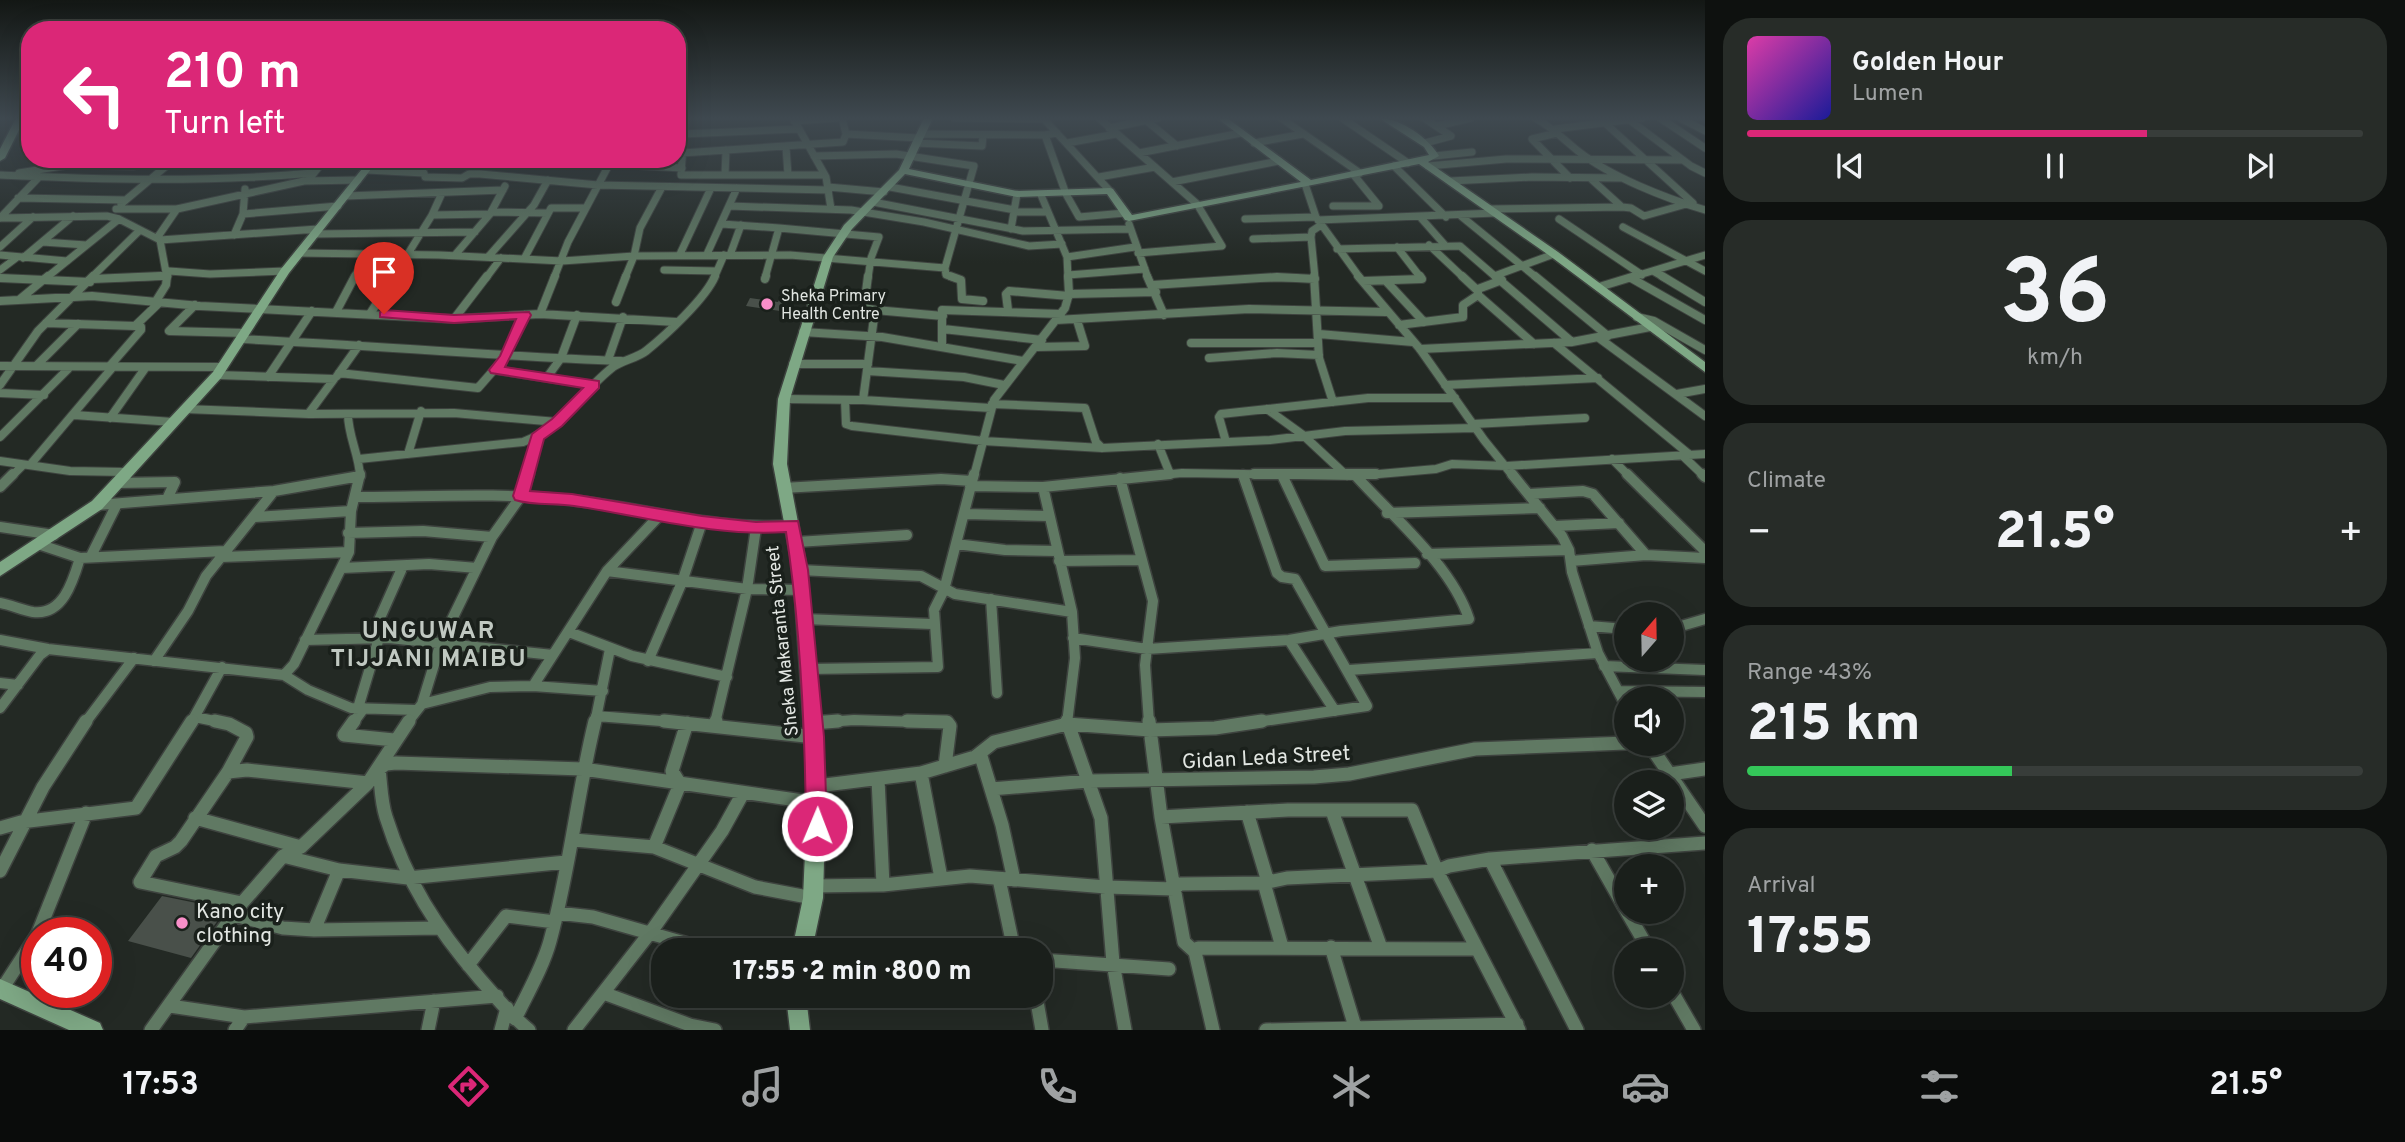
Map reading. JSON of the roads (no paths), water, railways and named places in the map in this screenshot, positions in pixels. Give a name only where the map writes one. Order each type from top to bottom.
[{"type":"street","points":[[725,166],[725,175]]},
{"type":"street","points":[[787,166],[788,175]]},
{"type":"street","points":[[819,166],[829,188],[831,209]]},
{"type":"street","name":"Sheka Makaranta Street","points":[[804,938],[813,892],[817,786],[797,542],[783,488],[780,453],[784,399],[828,257],[844,233],[905,166]]},
{"type":"street","points":[[974,166],[945,268],[947,275],[961,280],[961,298],[984,306],[1077,320],[1316,309],[1386,312]]},
{"type":"street","points":[[1056,166],[1066,194],[1088,231]]},
{"type":"street","points":[[1089,166],[1110,191],[1127,220],[1136,250],[1164,315]]},
{"type":"street","points":[[1172,181],[1252,166]]},
{"type":"street","points":[[1285,166],[1307,183],[1318,221],[1337,249],[1386,312],[1416,345],[1474,426],[1555,526],[1570,555],[1598,653],[1615,686]]},
{"type":"street","points":[[1333,206],[1380,206],[1357,174],[1346,166]]},
{"type":"street","points":[[729,206],[831,209],[868,207],[1011,229],[1088,231],[1198,204],[1394,166]]},
{"type":"street","points":[[1394,166],[1446,217]]},
{"type":"street","points":[[1434,166],[1450,181],[1554,254],[1705,368]]},
{"type":"street","points":[[1560,166],[1570,178]]},
{"type":"street","points":[[1603,166],[1674,201],[1705,210]]},
{"type":"street","points":[[1653,166],[1693,205]]},
{"type":"street","points":[[1067,257],[1136,250],[1222,247],[1198,204],[1155,167],[1099,177]]},
{"type":"street","points":[[5,176],[45,168]]},
{"type":"street","points":[[49,168],[0,218],[107,216],[119,219],[159,239],[316,231],[475,232]]},
{"type":"street","points":[[107,216],[163,168]]},
{"type":"street","points":[[312,177],[318,168]]},
{"type":"street","points":[[0,570],[97,505],[220,371],[285,271],[369,168]]},
{"type":"street","points":[[116,209],[177,209],[312,177],[369,168],[424,173],[425,177]]},
{"type":"street","points":[[488,257],[566,168]]},
{"type":"street","points":[[540,314],[584,208],[608,168]]},
{"type":"street","points":[[658,168],[725,175],[824,175]]},
{"type":"street","points":[[678,188],[681,171]]},
{"type":"street","points":[[903,171],[1017,194],[1110,191]]},
{"type":"street","points":[[425,177],[462,178],[470,174],[598,185],[678,188],[887,189],[1015,211],[1047,212]]},
{"type":"street","points":[[5,176],[148,181],[312,177]]},
{"type":"street","points":[[0,187],[5,176]]},
{"type":"street","points":[[455,255],[491,213],[510,176]]},
{"type":"street","points":[[414,195],[425,177]]},
{"type":"street","points":[[234,235],[243,214],[249,178]]},
{"type":"street","points":[[1590,178],[1622,207]]},
{"type":"street","points":[[1450,181],[1625,178]]},
{"type":"street","points":[[616,302],[634,256],[640,228],[662,187]]},
{"type":"street","points":[[680,254],[711,188]]},
{"type":"street","points":[[707,254],[737,188]]},
{"type":"street","points":[[243,214],[342,201],[503,190]]},
{"type":"street","points":[[370,314],[432,215],[442,193]]},
{"type":"street","points":[[1011,229],[1017,194]]},
{"type":"street","points":[[808,669],[938,667],[932,624],[965,514],[991,406],[1004,385],[1059,317],[1069,295],[1067,257],[1041,195]]},
{"type":"street","points":[[18,198],[125,200]]},
{"type":"street","points":[[1245,219],[1318,221],[1421,218],[1493,211],[1622,207],[1631,208],[1644,216],[1693,205]]},
{"type":"street","points":[[524,259],[548,213],[556,207],[584,208]]},
{"type":"street","points":[[868,207],[1029,246],[1062,244]]},
{"type":"street","points":[[135,326],[164,292],[168,274],[159,239],[177,209]]},
{"type":"street","points":[[432,215],[548,213]]},
{"type":"street","points":[[0,270],[43,242],[73,216]]},
{"type":"street","points":[[1461,216],[1603,337],[1705,416]]},
{"type":"street","points":[[0,247],[33,217]]},
{"type":"street","points":[[1079,217],[1127,220]]},
{"type":"street","points":[[1421,218],[1444,244]]},
{"type":"street","points":[[19,299],[119,219]]},
{"type":"street","points":[[1559,219],[1642,275]]},
{"type":"street","points":[[1318,221],[1311,237],[1319,355],[1323,381],[1333,402]]},
{"type":"street","points":[[722,224],[879,237],[871,258],[864,308],[943,316]]},
{"type":"street","points":[[359,459],[523,442],[537,437],[557,422],[614,366],[645,352],[709,290],[741,225]]},
{"type":"street","points":[[1623,227],[1705,271]]},
{"type":"street","points":[[765,279],[779,228]]},
{"type":"street","points":[[0,385],[46,323],[140,230]]},
{"type":"street","points":[[1253,239],[1311,237]]},
{"type":"street","points":[[43,242],[86,245]]},
{"type":"street","points":[[1337,249],[1444,244],[1463,247],[1572,342]]},
{"type":"street","points":[[1429,245],[1534,344]]},
{"type":"street","points":[[1363,281],[1423,278],[1396,247]]},
{"type":"street","points":[[299,253],[455,255],[562,261],[707,254],[871,258],[945,268]]},
{"type":"street","points":[[336,312],[367,253]]},
{"type":"street","points":[[1399,325],[1464,317],[1463,305],[1499,278],[1520,265],[1554,254]]},
{"type":"street","points":[[0,255],[67,261]]},
{"type":"street","points":[[1599,287],[1705,255]]},
{"type":"street","points":[[454,319],[501,258]]},
{"type":"street","points":[[664,270],[717,271]]},
{"type":"street","points":[[1068,275],[1145,270]]},
{"type":"street","points":[[0,278],[91,281],[168,274],[285,271]]},
{"type":"street","points":[[1653,271],[1705,302]]},
{"type":"street","points":[[1008,310],[1006,294],[1009,291],[1069,295],[1278,277],[1315,279]]},
{"type":"street","points":[[1630,278],[1705,320]]},
{"type":"street","points":[[1385,281],[1424,322]]},
{"type":"street","points":[[979,292],[984,306]]},
{"type":"street","points":[[0,301],[75,296],[454,319],[540,314],[676,321]]},
{"type":"street","points":[[195,305],[169,331],[292,342],[624,361]]},
{"type":"street","points":[[942,346],[944,309],[984,306]]},
{"type":"street","points":[[863,400],[875,310]]},
{"type":"street","points":[[268,377],[312,311]]},
{"type":"street","points":[[0,366],[146,367],[268,377],[337,376],[478,388],[506,356],[525,315]]},
{"type":"street","points":[[548,376],[561,358],[577,315]]},
{"type":"street","points":[[608,360],[623,317]]},
{"type":"street","points":[[1637,317],[1654,321],[1705,350]]},
{"type":"street","points":[[943,329],[1039,343],[1085,346],[1077,320]]},
{"type":"street","points":[[0,487],[26,465],[74,415],[141,330],[141,327],[135,326],[46,323]]},
{"type":"street","points":[[36,366],[78,324]]},
{"type":"street","points":[[1191,343],[1318,339],[1416,345],[1534,344],[1572,342],[1650,327]]},
{"type":"street","points":[[803,332],[942,346],[1023,361]]},
{"type":"street","points":[[1554,343],[1687,455],[1705,477]]},
{"type":"street","points":[[309,413],[359,345]]},
{"type":"street","points":[[1209,358],[1277,353],[1319,355]]},
{"type":"street","points":[[793,365],[867,367],[964,377],[1004,385]]},
{"type":"street","points":[[0,437],[70,367]]},
{"type":"street","points":[[110,418],[146,367]]},
{"type":"street","points":[[496,370],[594,385]]},
{"type":"street","points":[[1445,385],[1598,378]]},
{"type":"street","points":[[1677,394],[1705,389]]},
{"type":"street","points":[[0,393],[44,395]]},
{"type":"street","points":[[1226,442],[1219,415],[1368,398],[1455,398]]},
{"type":"street","points":[[784,399],[1085,408],[1096,442],[1102,448]]},
{"type":"street","points":[[845,400],[848,425],[983,441],[1102,448],[1585,418]]},
{"type":"street","points":[[185,409],[348,414],[474,412],[557,422]]},
{"type":"street","points":[[1073,638],[1147,649],[1289,640],[1327,633],[1469,619],[1448,581],[1427,554],[1351,476],[1303,435],[1267,409]]},
{"type":"street","points":[[408,454],[421,411]]},
{"type":"street","points":[[284,676],[294,664],[349,552],[351,511],[360,476],[359,459],[348,427],[348,414]]},
{"type":"street","points":[[74,415],[173,422]]},
{"type":"street","points":[[151,1030],[238,909],[283,856],[301,847],[368,783],[379,769],[394,740],[419,707],[441,642],[492,537],[521,496],[537,437]]},
{"type":"street","points":[[1158,444],[1170,474]]},
{"type":"street","points":[[783,488],[941,480],[1043,487],[1170,474],[1351,476],[1452,464],[1506,466],[1705,454]]},
{"type":"street","points":[[1612,459],[1705,551]]},
{"type":"street","points":[[0,461],[70,471],[126,472]]},
{"type":"street","points":[[817,786],[921,773],[975,757],[994,742],[1067,724],[1150,730],[1215,728],[1368,705],[1295,579],[1282,577],[1277,573],[1243,475]]},
{"type":"street","points":[[97,505],[274,492],[360,476]]},
{"type":"street","points":[[1283,477],[1325,566],[1415,563]]},
{"type":"street","points":[[1120,478],[1153,601],[1145,665],[1161,817],[1184,942],[1195,952],[1213,1030]]},
{"type":"street","points":[[117,482],[175,482],[167,499]]},
{"type":"street","points":[[1043,487],[1072,612],[1073,674],[1067,724],[1089,781],[1104,834],[1113,963],[1125,1030]]},
{"type":"street","points":[[155,661],[223,554],[274,492]]},
{"type":"street","points":[[1529,494],[1593,494],[1646,555]]},
{"type":"street","points":[[355,497],[521,496],[572,500],[659,516],[756,528],[793,525]]},
{"type":"street","points":[[0,603],[38,612],[50,610],[69,591],[85,557],[117,503]]},
{"type":"street","points":[[1387,513],[1540,508]]},
{"type":"street","points":[[255,517],[351,511]]},
{"type":"street","points":[[965,514],[1048,516]]},
{"type":"street","points":[[533,686],[607,571],[659,516]]},
{"type":"street","points":[[648,661],[682,582],[702,522]]},
{"type":"street","points":[[1555,526],[1619,523]]},
{"type":"street","points":[[0,527],[54,535]]},
{"type":"street","points":[[715,725],[747,589],[756,528]]},
{"type":"street","points":[[348,533],[424,531],[492,537]]},
{"type":"street","points":[[797,542],[906,535]]},
{"type":"street","points":[[956,544],[1058,556],[1142,559]]},
{"type":"street","points":[[41,545],[85,557],[349,552]]},
{"type":"street","points":[[1427,554],[1646,555],[1705,558]]},
{"type":"street","points":[[342,568],[449,565],[477,568]]},
{"type":"street","points":[[394,740],[344,735],[361,708],[375,638],[403,566]]},
{"type":"street","points":[[800,570],[921,576],[944,590],[1072,612]]},
{"type":"street","points":[[607,571],[747,589],[801,590]]},
{"type":"street","points":[[991,599],[997,693]]},
{"type":"street","points":[[804,618],[932,624]]},
{"type":"street","points":[[1684,625],[1705,619]]},
{"type":"street","points":[[1589,626],[1614,628]]},
{"type":"street","points":[[569,632],[648,661],[727,677]]},
{"type":"street","points":[[305,640],[375,638],[441,642],[553,655]]},
{"type":"street","points":[[0,640],[48,649],[284,676],[337,702],[361,708],[419,707],[490,687],[533,686],[603,691]]},
{"type":"street","points":[[1289,640],[1335,711]]},
{"type":"street","points":[[0,708],[48,649]]},
{"type":"street","points":[[501,1030],[545,960],[573,840],[583,769],[603,691],[610,649]]},
{"type":"street","points":[[1349,670],[1598,653]]},
{"type":"street","points":[[0,872],[21,822],[99,703],[134,658]]},
{"type":"street","points":[[1604,666],[1705,670]]},
{"type":"street","points":[[0,828],[21,822],[136,808],[195,717],[222,667]]},
{"type":"street","points":[[0,683],[18,685]]},
{"type":"street","points":[[1684,692],[1705,692]]},
{"type":"street","points":[[597,716],[814,730],[854,719],[947,722],[950,726],[945,765]]},
{"type":"street","points":[[195,717],[229,724],[246,733],[245,742],[228,772],[174,850],[158,854],[140,882],[238,909],[283,928],[440,928]]},
{"type":"street","points":[[680,784],[671,771],[687,723]]},
{"type":"street","name":"Gidan Leda Street","points":[[991,789],[1089,781],[1314,778],[1384,768],[1475,749],[1614,743]]},
{"type":"street","points":[[980,753],[1014,880]]},
{"type":"street","points":[[379,769],[386,764],[396,763],[583,769],[817,803]]},
{"type":"street","points":[[379,769],[385,815],[408,878],[426,910],[468,965],[511,1014],[529,1030]]},
{"type":"street","points":[[1684,772],[1705,769]]},
{"type":"street","points":[[228,772],[247,770],[368,783]]},
{"type":"street","points":[[921,773],[941,878]]},
{"type":"street","points":[[878,779],[883,885]]},
{"type":"street","points":[[654,847],[680,784]]},
{"type":"street","points":[[574,1030],[606,993],[649,933],[661,922],[736,810],[743,793]]},
{"type":"street","points":[[1684,795],[1705,826]]},
{"type":"street","points":[[1161,817],[1247,812],[1412,810],[1437,871],[1475,949],[1518,1027],[1266,1030]]},
{"type":"street","points":[[1332,811],[1381,948]]},
{"type":"street","points":[[1247,812],[1282,947]]},
{"type":"street","points":[[44,917],[86,813]]},
{"type":"street","points":[[195,818],[301,847]]},
{"type":"street","points":[[573,840],[654,847],[755,887],[813,892],[970,876],[1106,887],[1174,889],[1180,884],[1266,883],[1287,878],[1437,871],[1449,866],[1490,859],[1705,844]]},
{"type":"street","points":[[1592,850],[1614,889]]},
{"type":"street","points":[[283,856],[339,870],[408,878],[566,862]]},
{"type":"street","points":[[1490,859],[1577,1030]]},
{"type":"street","points":[[314,930],[339,870]]},
{"type":"street","points":[[999,879],[1011,938]]},
{"type":"street","points":[[468,965],[506,916],[593,917],[667,938]]},
{"type":"street","points":[[1195,952],[1198,948],[1282,947],[1475,949]]},
{"type":"street","points":[[1331,947],[1356,1029]]},
{"type":"street","points":[[21,958],[1,989],[93,1030]]},
{"type":"street","points":[[1053,960],[1169,969]]},
{"type":"street","points":[[606,993],[690,1025],[715,1030]]},
{"type":"street","points":[[170,1006],[244,1017],[497,996]]},
{"type":"street","points":[[428,1030],[434,1001]]},
{"type":"street","points":[[797,1008],[800,1030]]},
{"type":"street","points":[[1038,1008],[1042,1030]]},
{"type":"street","points":[[1681,1008],[1694,1030]]},
{"type":"street","points":[[235,1030],[244,1017]]},
{"type":"place","name":"Sheka Primary Health Centre","points":[[767,304]]},
{"type":"place","name":"Kano city clothing","points":[[182,923]]},
{"type":"district","name":"UNGUWAR TIJJANI MAIBU","points":[[429,644]]}]
